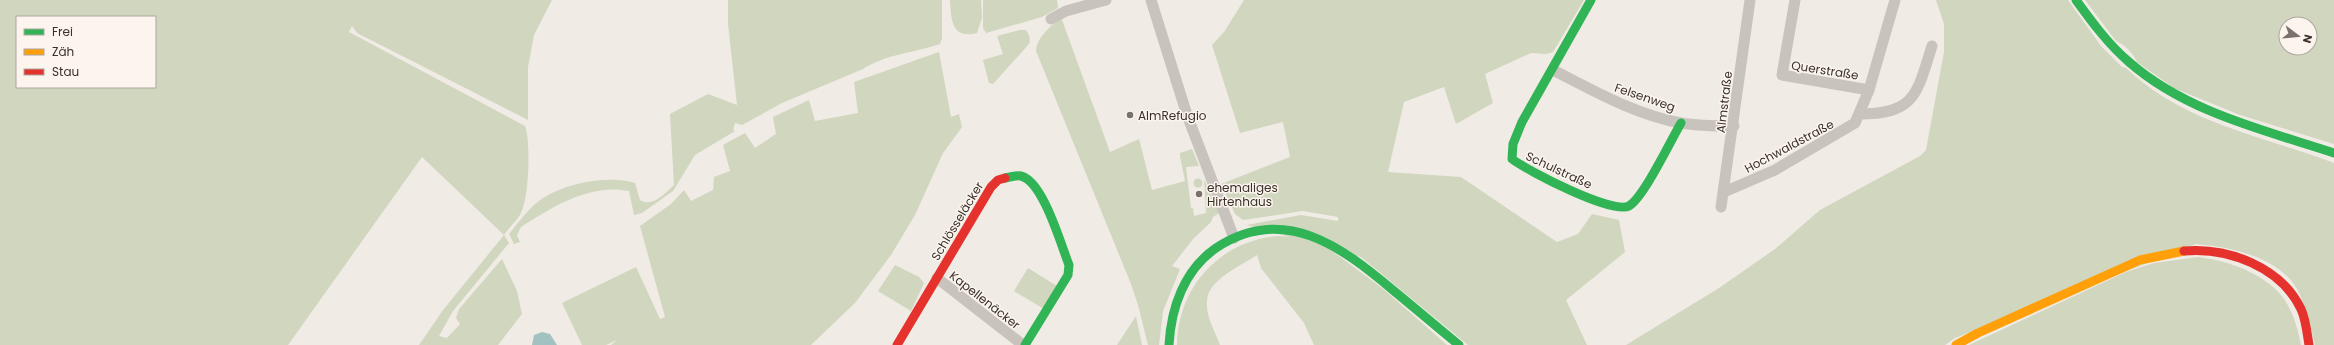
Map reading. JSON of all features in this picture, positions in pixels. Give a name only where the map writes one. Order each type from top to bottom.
[{"type":"main road","name":"Schulstraße","points":[[1591,0],[1553,70],[1522,122],[1513,144],[1511,157],[1517,164],[1531,171],[1602,203],[1622,208],[1636,200],[1655,172],[1681,123]]},
{"type":"main road","points":[[2076,0],[2093,24],[2115,49],[2165,90],[2219,115],[2334,153]]},
{"type":"main road","name":"Schlösseläcker","points":[[937,278],[995,183],[1002,178],[1012,176],[1021,176],[1031,182],[1040,193],[1067,258],[1069,270],[1024,345]]},
{"type":"main road","points":[[1169,345],[1174,312],[1185,281],[1204,257],[1234,238],[1265,229],[1289,229],[1329,241],[1372,272],[1459,345]]},
{"type":"main road","points":[[1956,345],[1978,333],[2140,260],[2163,253],[2201,250],[2233,257],[2252,264],[2284,286],[2301,309],[2309,345]]},
{"type":"main road","name":"Kapellenäcker","points":[[897,345],[937,278]]},
{"type":"street","points":[[1051,19],[1066,11],[1106,0]]},
{"type":"street","points":[[1151,0],[1187,116],[1234,238]]},
{"type":"street","name":"Almstraße","points":[[1721,207],[1734,126],[1750,0]]},
{"type":"street","name":"Querstraße","points":[[1795,0],[1782,75],[1868,90]]},
{"type":"street","name":"Hochwaldstraße","points":[[1724,192],[1755,180],[1835,136],[1855,123],[1860,114],[1868,90],[1895,0]]},
{"type":"street","points":[[1860,114],[1888,113],[1901,107],[1913,98],[1932,46]]},
{"type":"street","name":"Felsenweg","points":[[1553,70],[1610,99],[1654,116],[1681,123],[1734,126]]},
{"type":"street","name":"Kapellenäcker","points":[[937,278],[1024,345]]},
{"type":"green space","points":[[0,0],[552,0],[534,35],[528,67],[528,120],[357,33],[352,26],[349,32],[525,126],[528,144],[528,170],[524,205],[517,219],[504,235],[422,157],[288,345],[0,345]]},
{"type":"green space","points":[[728,0],[942,0],[942,38],[940,44],[881,60],[782,103],[742,125],[735,123],[733,130],[735,131],[695,155],[673,191],[642,213],[634,215],[629,191],[614,189],[600,190],[572,198],[521,227],[517,235],[520,242],[514,244],[509,234],[524,215],[543,198],[564,188],[600,180],[624,181],[635,183],[640,200],[650,202],[663,195],[674,185],[670,114],[708,94],[737,105],[728,24]]},
{"type":"green space","points":[[950,0],[981,0],[982,18],[977,33],[968,34],[957,30],[952,20]]},
{"type":"green space","points":[[983,0],[1057,0],[1058,8],[1042,17],[986,33],[983,28]]},
{"type":"green space","points":[[1244,0],[1584,0],[1553,52],[1546,54],[1531,53],[1485,74],[1493,103],[1456,124],[1444,87],[1404,102],[1388,172],[1461,177],[1557,242],[1578,234],[1592,214],[1619,220],[1625,252],[1566,300],[1587,345],[1468,345],[1361,257],[1247,225],[1301,215],[1338,221],[1338,217],[1303,211],[1243,220],[1235,214],[1221,184],[1290,157],[1283,122],[1240,133],[1212,45],[1224,32]]},
{"type":"green space","points":[[1936,0],[2068,0],[2101,46],[2122,67],[2126,68],[2148,87],[2198,115],[2252,136],[2334,163],[2334,345],[2315,345],[2307,313],[2300,295],[2292,282],[2270,263],[2241,252],[2196,244],[1955,338],[1945,345],[1626,345],[1719,288],[1775,249],[1820,210],[1920,156],[1926,150],[1944,52],[1944,24]]},
{"type":"green space","points":[[2085,0],[2334,0],[2334,144],[2240,115],[2174,88],[2137,62],[2134,56],[2122,44],[2116,41]]},
{"type":"green space","points":[[1061,17],[1110,152],[1139,139],[1152,190],[1185,181],[1180,153],[1192,149],[1199,166],[1186,167],[1191,208],[1193,208],[1194,216],[1206,213],[1204,179],[1219,213],[1213,217],[1211,222],[1193,239],[1172,266],[1180,269],[1163,311],[1159,345],[1148,345],[1131,284],[1036,51],[1042,36]]},
{"type":"green space","points":[[1020,30],[1026,30],[1030,40],[1029,44],[993,84],[989,83],[983,60],[1003,54],[997,36]]},
{"type":"green space","points":[[939,52],[951,117],[959,114],[962,127],[943,153],[915,215],[891,255],[855,303],[811,345],[611,345],[617,340],[606,345],[582,345],[562,303],[636,267],[660,319],[665,317],[640,226],[671,204],[684,190],[691,201],[713,190],[714,177],[730,171],[723,145],[745,133],[755,148],[776,134],[773,117],[809,100],[815,121],[858,113],[854,82]]},
{"type":"green space","points":[[1196,179],[1200,179],[1202,183],[1200,187],[1196,187],[1194,185],[1194,181]]},
{"type":"green space","points":[[504,235],[509,243],[453,311],[439,336],[447,338],[460,324],[456,318],[459,309],[502,259],[517,291],[522,314],[498,345],[419,345],[443,310]]},
{"type":"green space","points":[[1277,236],[1292,237],[1324,245],[1382,288],[1447,345],[1314,345],[1304,323],[1261,268],[1257,255],[1219,279],[1209,292],[1207,311],[1220,345],[1177,345],[1179,324],[1185,304],[1194,287],[1206,271],[1220,258],[1237,247],[1256,240]]},
{"type":"green space","points":[[2198,257],[2234,265],[2247,270],[2270,284],[2279,292],[2289,307],[2299,334],[2301,345],[1969,345],[2126,272],[2154,263]]},
{"type":"green space","points":[[895,265],[919,277],[924,283],[911,311],[878,291]]},
{"type":"green space","points":[[1028,268],[1057,286],[1044,309],[1014,291]]},
{"type":"green space","points":[[1136,316],[1142,345],[1117,345]]},
{"type":"water","points":[[542,332],[550,334],[557,345],[532,345],[534,335]]},
{"type":"traffic: fast","points":[[1591,0],[1522,122],[1513,144],[1512,159],[1552,182],[1589,198],[1620,207],[1629,206],[1642,192],[1657,168],[1681,123]]},
{"type":"traffic: fast","points":[[2076,0],[2121,55],[2151,79],[2175,94],[2200,107],[2227,118],[2334,153]]},
{"type":"traffic: fast","points":[[1005,178],[1021,176],[1029,180],[1037,189],[1056,229],[1069,265],[1068,275],[1025,345]]},
{"type":"traffic: fast","points":[[1169,345],[1170,331],[1176,304],[1181,291],[1195,267],[1216,248],[1241,235],[1265,230],[1288,230],[1311,236],[1333,246],[1354,259],[1459,345]]},
{"type":"traffic: slow","points":[[1956,345],[1978,333],[2140,260],[2184,251]]},
{"type":"traffic: jam","points":[[897,345],[991,187],[998,180],[1005,178]]},
{"type":"traffic: jam","points":[[2184,251],[2218,252],[2252,263],[2267,271],[2292,294],[2301,309],[2309,345]]},
{"type":"place","name":"AlmRefugio","points":[[1130,115]]},
{"type":"place","name":"ehemaliges Hirtenhaus","points":[[1199,194]]}]
